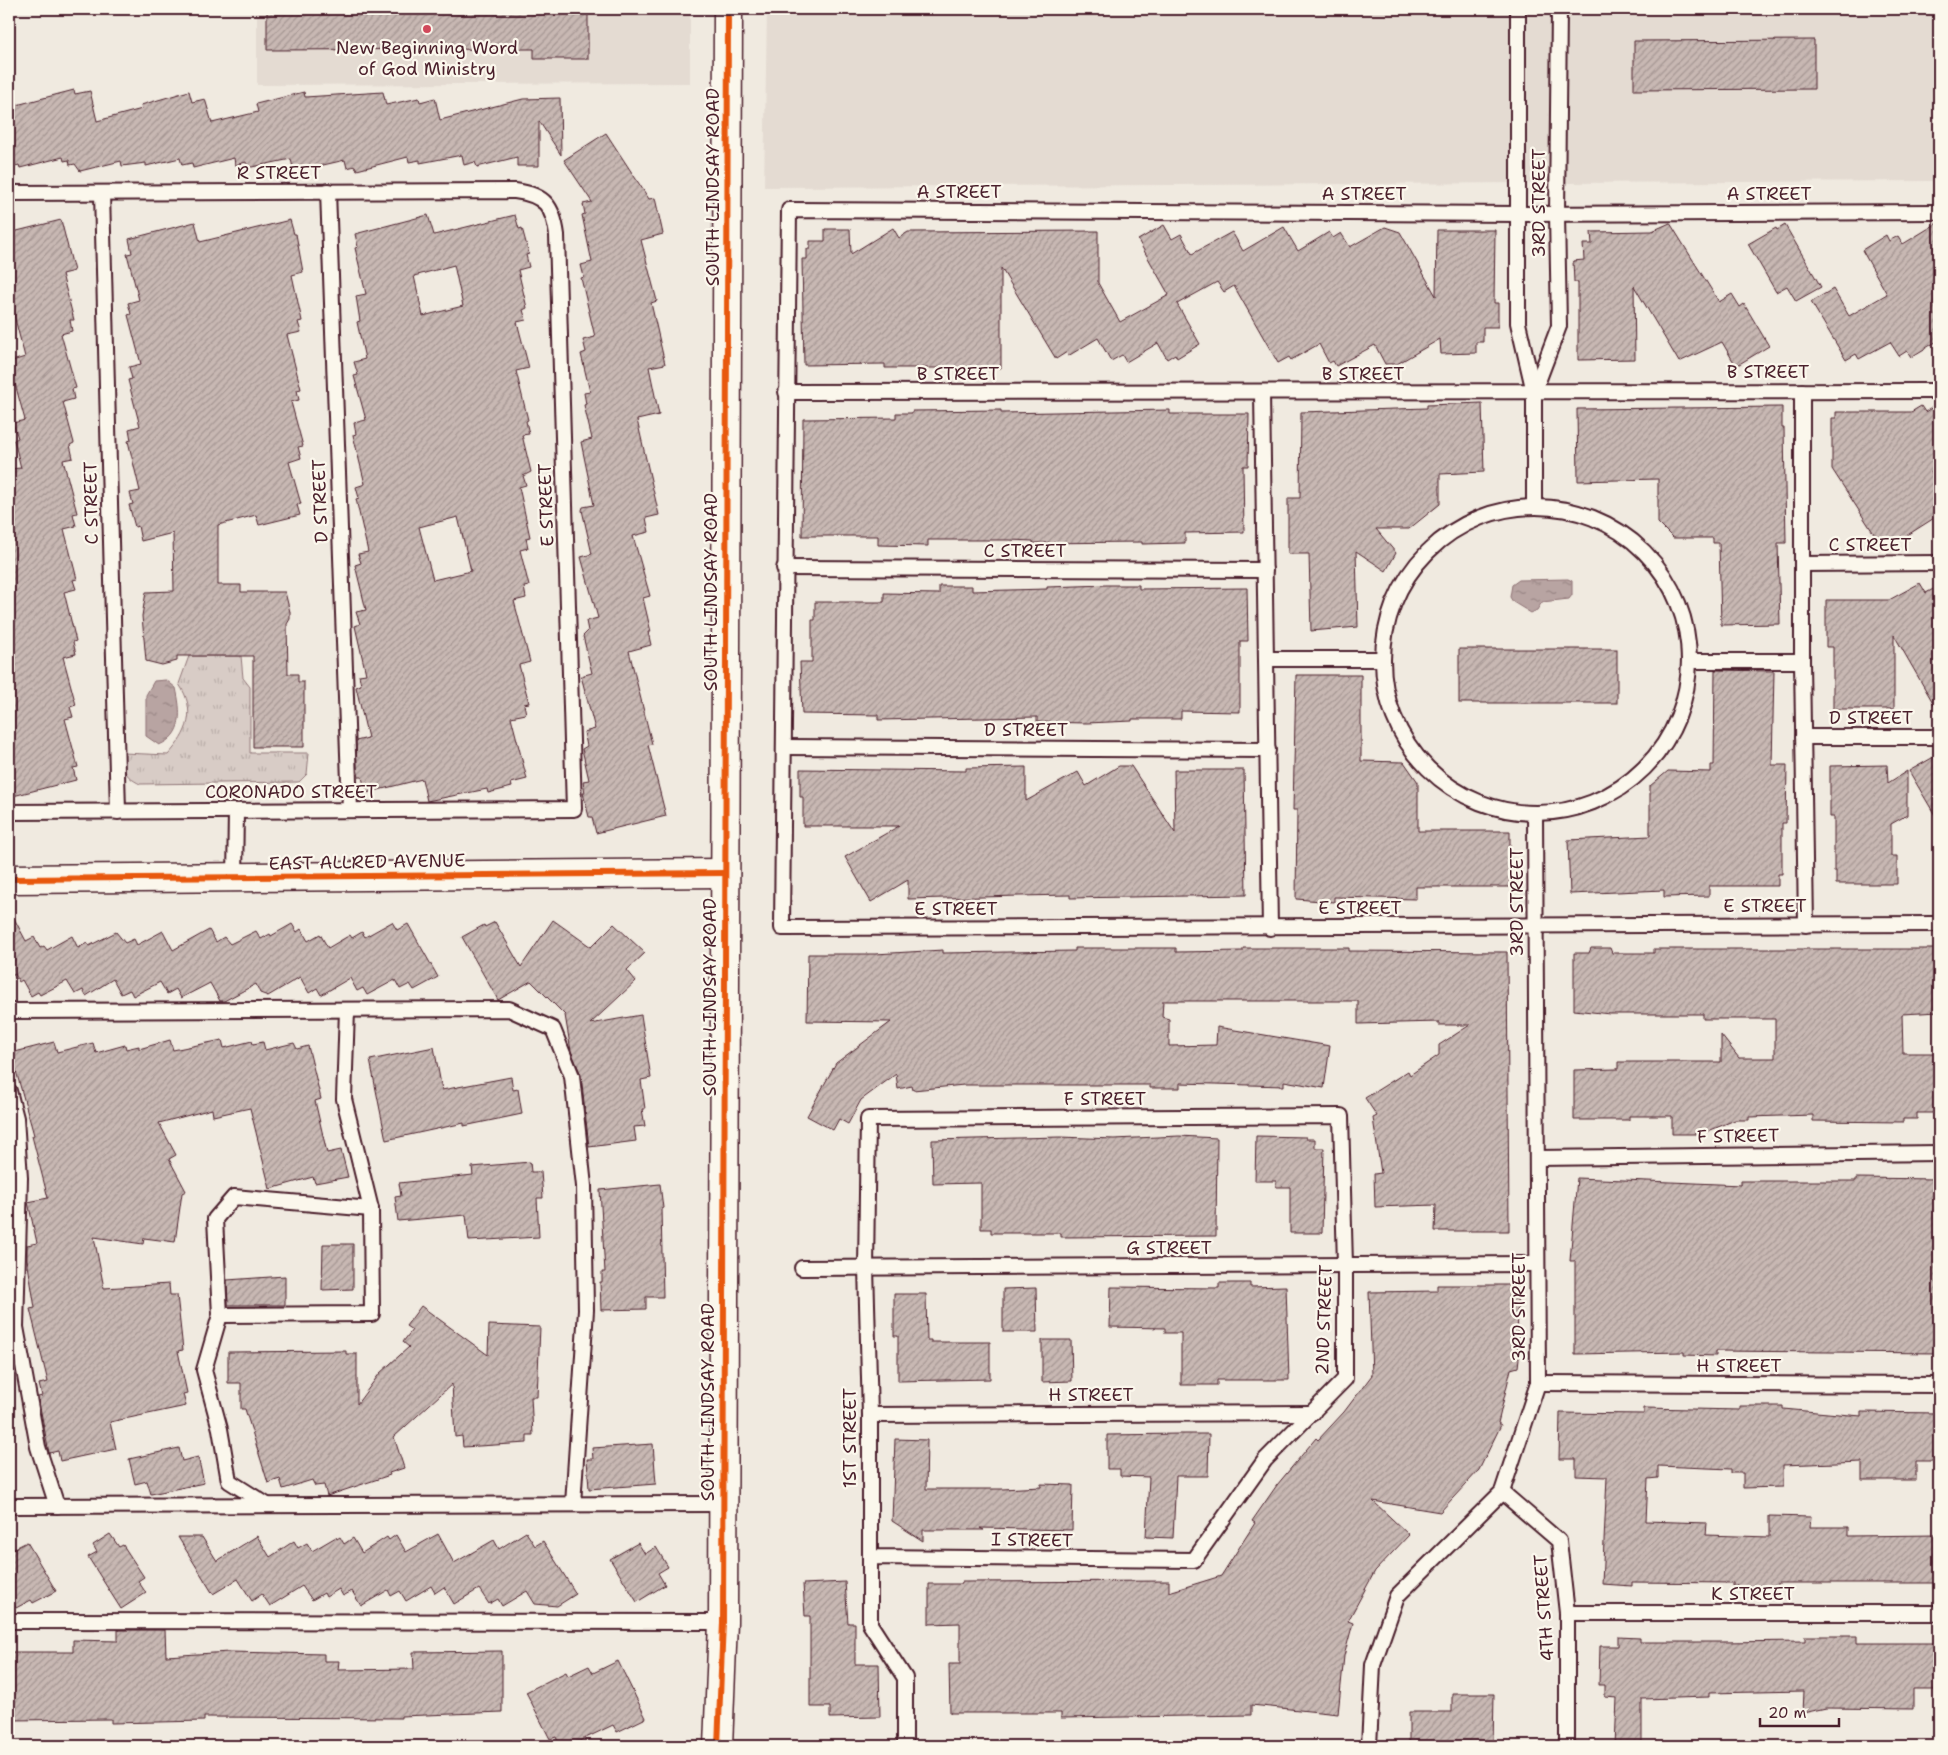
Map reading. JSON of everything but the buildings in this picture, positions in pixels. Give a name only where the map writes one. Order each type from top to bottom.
[{"type":"main road","name":"SOUTH LINDSAY ROAD","points":[[718,1746],[723,1622],[728,9]]},
{"type":"main road","name":"EAST ALLRED AVENUE","points":[[9,879],[725,873]]},
{"type":"lane","name":"3RD STREET","points":[[1518,9],[1518,323],[1534,392],[1534,506]]},
{"type":"lane","name":"3RD STREET","points":[[1534,392],[1560,326],[1557,214],[1559,9]]},
{"type":"lane","name":"R STREET","points":[[9,193],[516,191],[533,194],[547,203]]},
{"type":"lane","name":"D STREET","points":[[328,192],[350,810]]},
{"type":"lane","name":"C STREET","points":[[102,193],[118,812]]},
{"type":"lane","name":"E STREET","points":[[547,203],[555,218],[557,235],[574,809]]},
{"type":"lane","name":"A STREET","points":[[786,392],[789,210],[1519,214],[1939,212]]},
{"type":"lane","name":"B STREET","points":[[786,392],[1262,393],[1939,390]]},
{"type":"lane","points":[[1802,391],[1802,661],[1806,925]]},
{"type":"lane","points":[[785,747],[784,568],[786,392]]},
{"type":"lane","points":[[1262,393],[1270,928]]},
{"type":"lane","points":[[1534,506],[1583,513],[1626,535],[1661,569],[1683,612],[1690,661],[1683,708],[1661,751],[1626,785],[1583,806],[1535,814],[1488,806],[1445,784],[1417,757],[1411,750],[1389,707],[1381,659],[1389,612],[1410,570],[1437,542],[1444,536],[1487,514],[1534,506]]},
{"type":"lane","name":"C STREET","points":[[1802,564],[1939,564]]},
{"type":"lane","name":"C STREET","points":[[784,568],[1265,570]]},
{"type":"lane","points":[[1266,659],[1381,659]]},
{"type":"lane","points":[[1690,661],[1802,661]]},
{"type":"lane","name":"D STREET","points":[[1803,738],[1939,737]]},
{"type":"lane","name":"D STREET","points":[[785,747],[1268,750]]},
{"type":"lane","name":"E STREET","points":[[785,747],[782,928],[1270,928],[1939,924]]},
{"type":"lane","name":"CORONADO STREET","points":[[9,812],[574,809]]},
{"type":"lane","points":[[235,878],[236,811]]},
{"type":"lane","name":"3RD STREET","points":[[1369,1746],[1373,1665],[1398,1596],[1502,1492],[1538,1383],[1535,814]]},
{"type":"lane","points":[[9,1011],[508,1009],[553,1029],[572,1076],[584,1186],[586,1310],[573,1504]]},
{"type":"lane","points":[[220,1315],[372,1314],[371,1209],[344,1099],[347,1010]]},
{"type":"lane","points":[[9,1091],[16,1118],[20,1178],[12,1327],[38,1447],[57,1506]]},
{"type":"lane","name":"F STREET","points":[[868,1120],[1341,1116]]},
{"type":"lane","name":"2ND STREET","points":[[1194,1560],[1265,1460],[1345,1380],[1345,1265],[1341,1116]]},
{"type":"lane","name":"1ST STREET","points":[[868,1120],[866,1268],[870,1415],[870,1624],[905,1678],[905,1746]]},
{"type":"lane","name":"F STREET","points":[[1537,1158],[1939,1153]]},
{"type":"lane","points":[[268,1506],[229,1482],[220,1429],[204,1370],[220,1315],[215,1219],[234,1197],[371,1209]]},
{"type":"lane","name":"G STREET","points":[[802,1268],[1537,1264]]},
{"type":"lane","name":"H STREET","points":[[1538,1383],[1939,1385]]},
{"type":"lane","name":"H STREET","points":[[870,1415],[1313,1413]]},
{"type":"lane","name":"4TH STREET","points":[[1502,1492],[1559,1541],[1568,1612],[1567,1746]]},
{"type":"lane","points":[[9,1506],[723,1504]]},
{"type":"lane","name":"I STREET","points":[[870,1557],[1194,1560]]},
{"type":"lane","name":"K STREET","points":[[1568,1612],[1939,1613]]},
{"type":"lane","points":[[9,1621],[723,1622]]},
{"type":"shaded area","points":[[257,9],[690,9],[690,83],[257,85]]},
{"type":"shaded area","points":[[767,9],[1939,9],[1939,181],[764,187]]},
{"type":"green space","points":[[189,656],[241,656],[243,678],[250,687],[250,753],[309,753],[307,774],[299,782],[140,784],[128,775],[123,764],[123,753],[168,755],[181,738],[189,713],[185,694],[179,684]]},
{"type":"water","points":[[1568,579],[1572,581],[1572,595],[1569,599],[1542,602],[1537,610],[1531,613],[1513,602],[1510,597],[1512,585],[1519,580]]},
{"type":"water","points":[[166,680],[176,688],[179,721],[173,735],[159,745],[146,736],[146,695],[154,681]]},
{"type":"cycle path","points":[[718,1746],[723,1622],[728,9]]},
{"type":"cycle path","points":[[9,879],[725,873]]},
{"type":"place","name":"New Beginning Word of God Ministry","points":[[427,29]]}]
